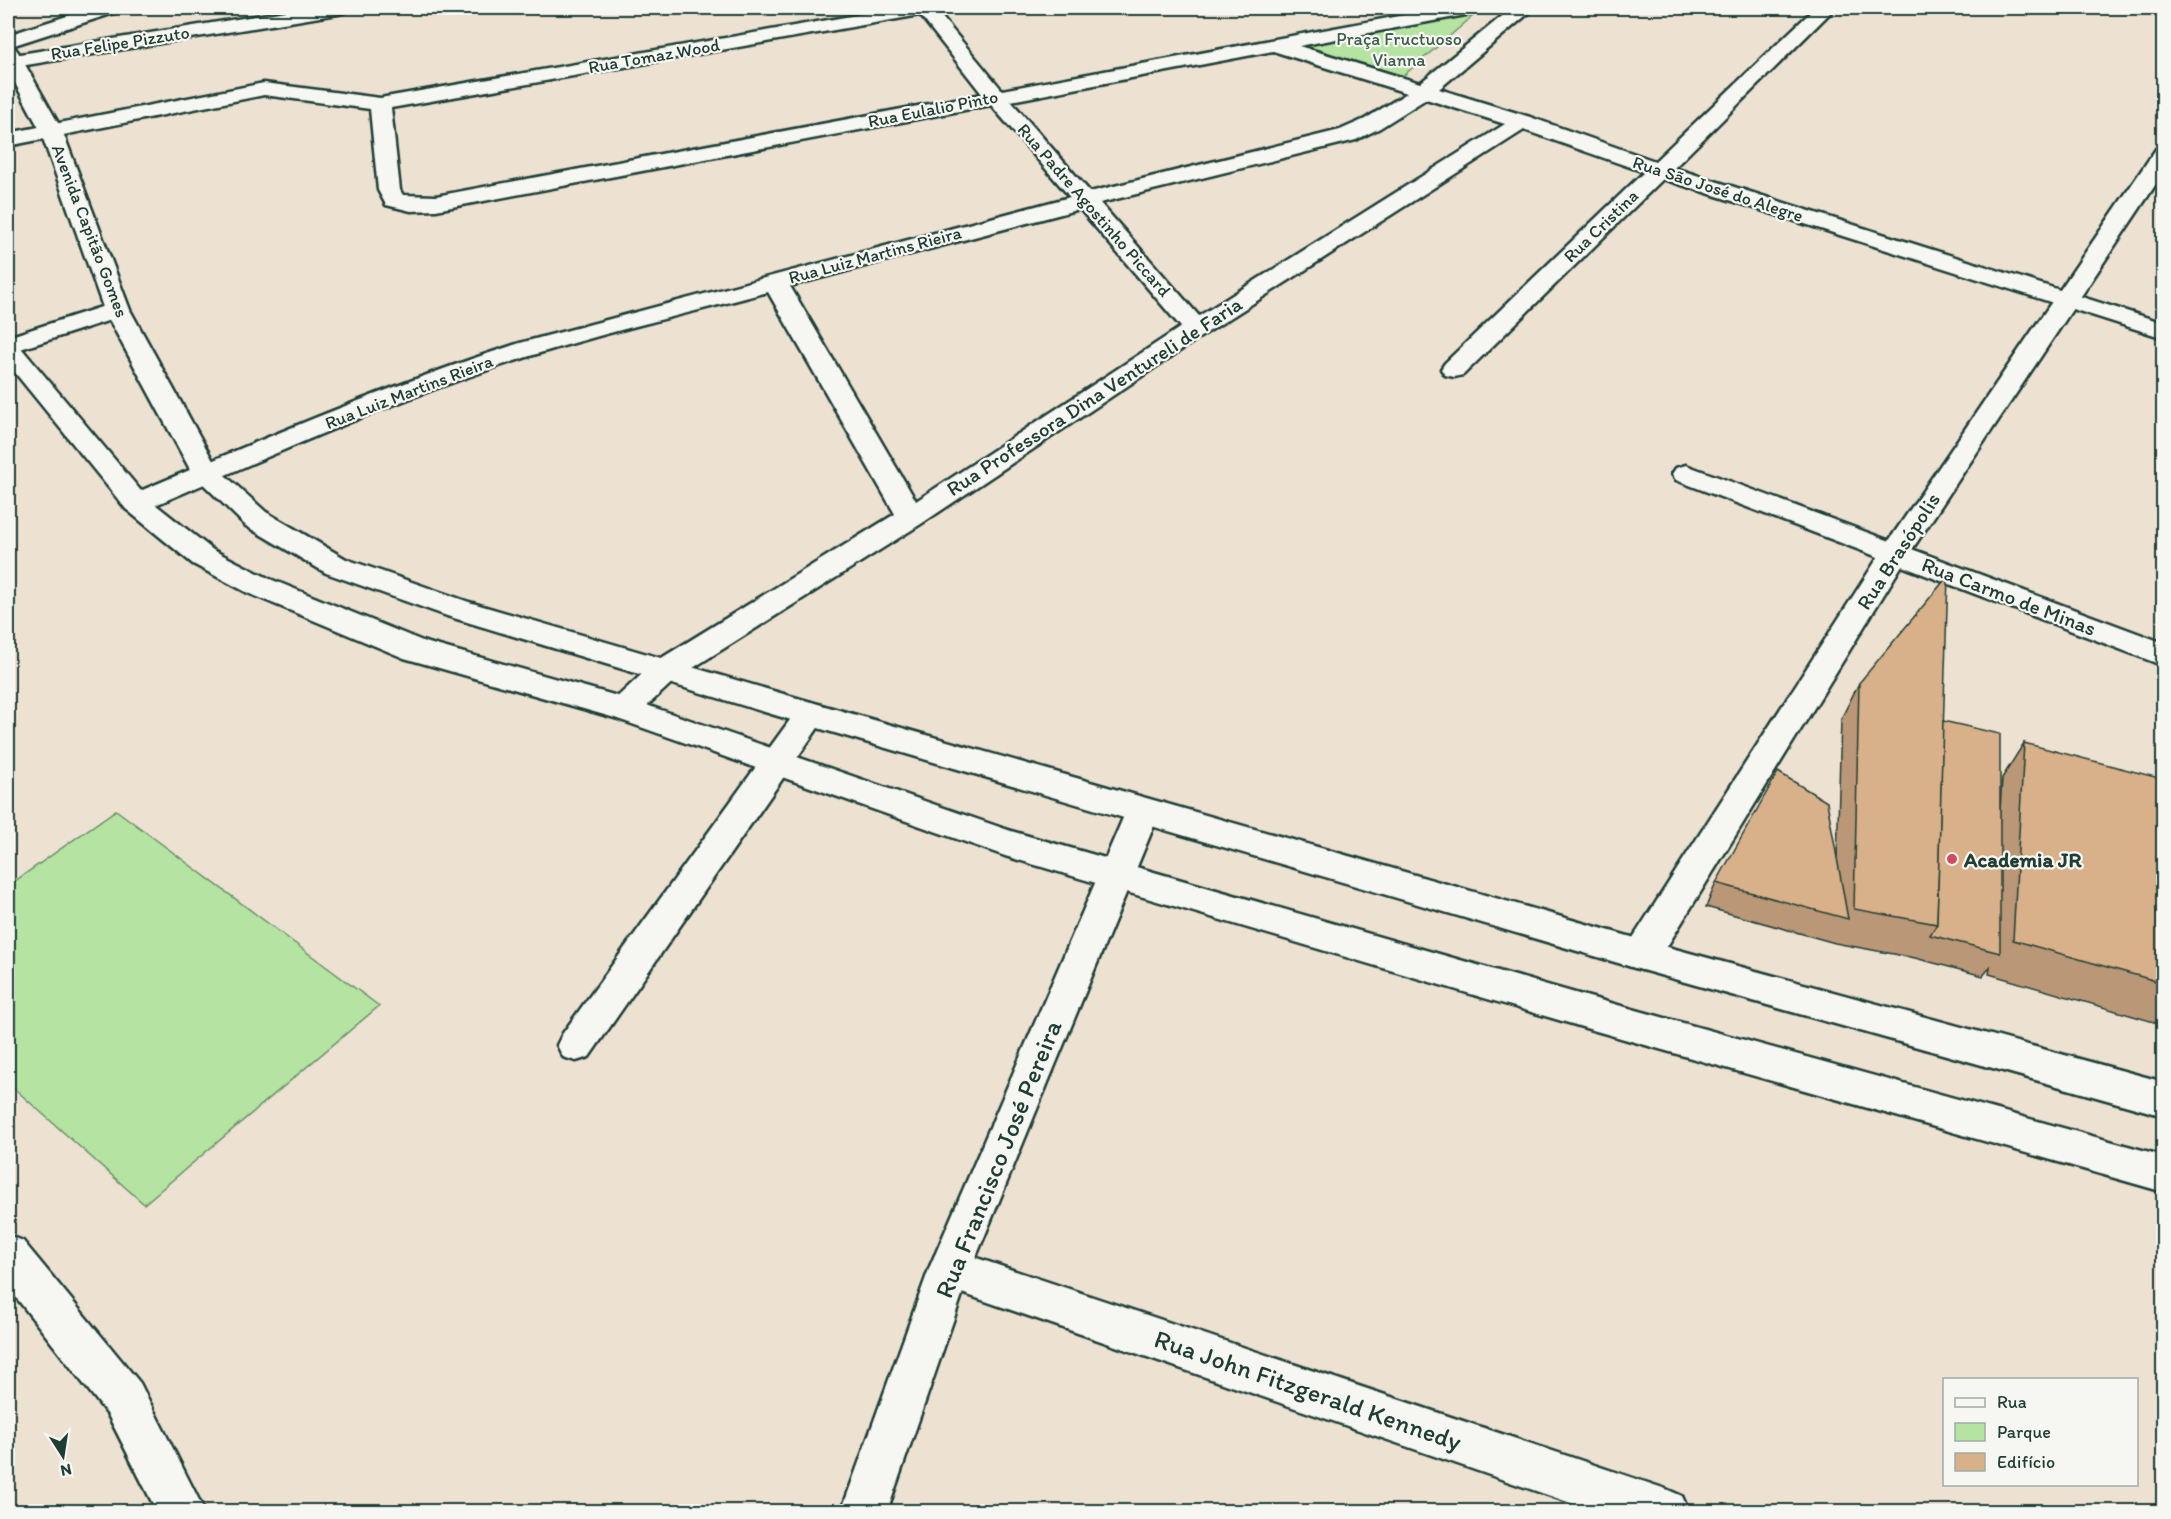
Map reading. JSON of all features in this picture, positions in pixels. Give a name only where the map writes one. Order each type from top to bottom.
[{"type":"street","points":[[8,54],[110,8]]},
{"type":"street","name":"Rua Felipe Pizzuto","points":[[8,54],[338,8]]},
{"type":"street","name":"Rua Padre Agostinho Piccard","points":[[926,8],[996,97],[1196,328]]},
{"type":"street","name":"Rua Tomaz Wood","points":[[8,139],[264,89],[380,104],[926,8]]},
{"type":"street","name":"Rua Eulalio Pinto","points":[[380,104],[389,190],[394,200],[411,204],[436,203],[1471,8]]},
{"type":"street","name":"Rua Luiz Martins Rieira","points":[[136,503],[471,366],[529,348],[1086,200],[1348,135],[1372,125],[1422,92],[1522,8]]},
{"type":"street","name":"Rua Cristina","points":[[1454,369],[1826,8]]},
{"type":"street","name":"Rua São José do Alegre","points":[[1274,44],[1522,122],[1658,170],[2163,331]]},
{"type":"street","name":"Avenida Capitão Gomes","points":[[8,54],[51,130],[117,310],[206,473],[256,519],[336,566],[458,609],[810,714],[1642,955],[2163,1099]]},
{"type":"street","name":"Rua Professora Dina Ventureli de Faria","points":[[624,709],[666,670],[911,517],[1196,328],[1522,122]]},
{"type":"street","name":"Rua Brasópolis","points":[[1642,955],[1896,552],[2163,154]]},
{"type":"street","points":[[775,282],[911,517]]},
{"type":"street","points":[[117,310],[8,347],[136,503],[203,557],[259,586],[415,650],[624,709],[1005,843],[1601,1017],[2163,1174]]},
{"type":"street","name":"Rua Carmo de Minas","points":[[1686,474],[1896,552],[2163,656]]},
{"type":"street","points":[[415,650],[458,609]]},
{"type":"street","points":[[576,1045],[810,714]]},
{"type":"street","name":"Rua Francisco José Pereira","points":[[864,1512],[950,1269],[1143,811]]},
{"type":"street","points":[[8,1255],[124,1399],[182,1512]]},
{"type":"street","name":"Rua John Fitzgerald Kennedy","points":[[950,1269],[1666,1512]]},
{"type":"green space","name":"Praça Fructuoso Vianna","points":[[1480,10],[1403,76],[1302,45]]},
{"type":"green space","points":[[116,810],[379,1006],[144,1204],[8,1083],[8,886]]},
{"type":"building","points":[[1948,576],[1937,924],[1854,909],[1859,683]]},
{"type":"building","name":"Academia JR","points":[[1943,721],[2000,734],[2000,953],[1930,935],[1937,924]]},
{"type":"building","points":[[2024,743],[2163,779],[2163,983],[2013,940]]},
{"type":"building","points":[[1778,772],[1827,802],[1848,919],[1716,883]]},
{"type":"place","name":"Academia JR","points":[[1952,859]]}]
